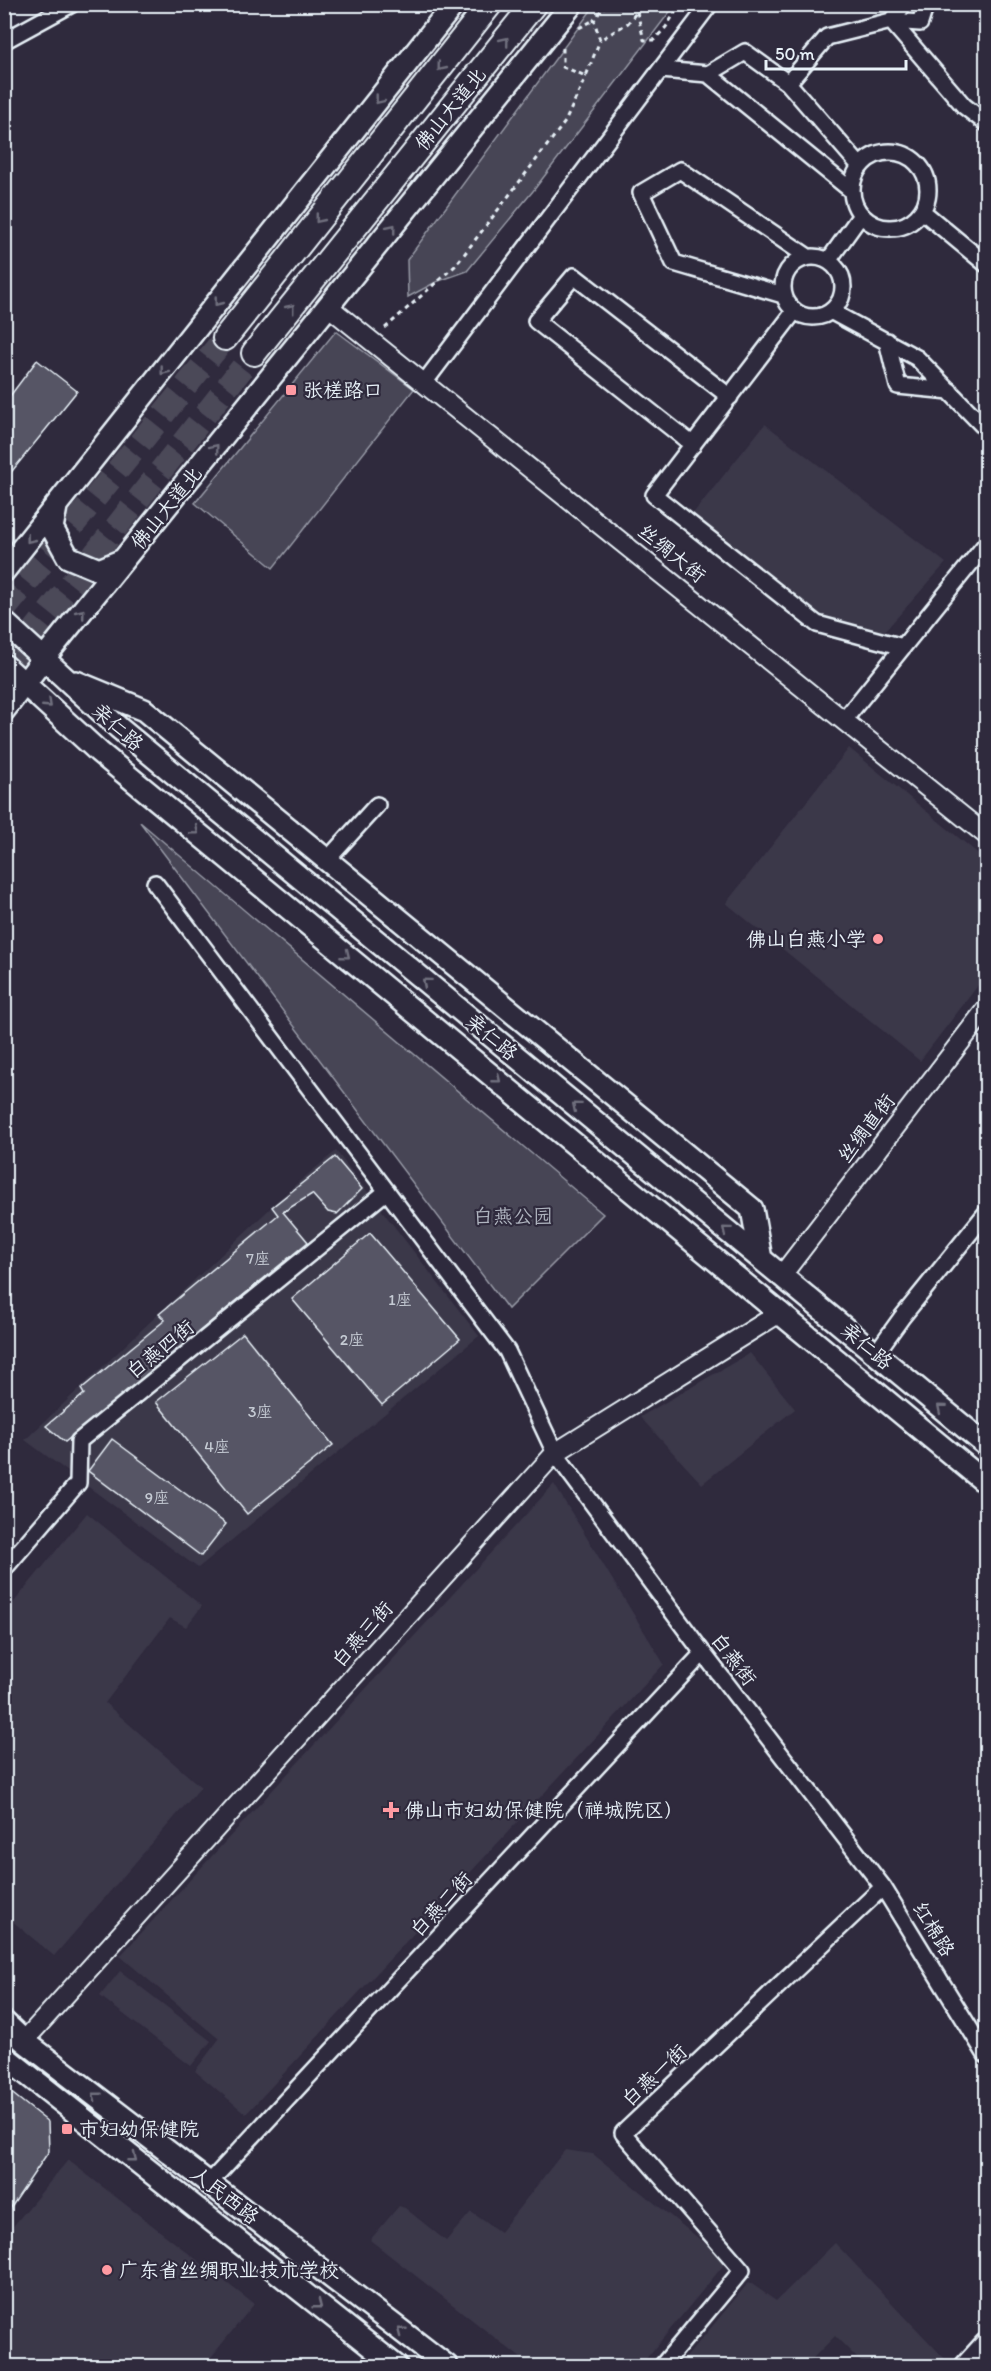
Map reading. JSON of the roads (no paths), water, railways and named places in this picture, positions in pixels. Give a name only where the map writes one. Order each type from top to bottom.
[{"type":"highway","name":"佛山大道北","points":[[225,338],[490,4]]},
{"type":"highway","name":"佛山大道北","points":[[254,353],[534,4]]},
{"type":"main road","points":[[4,571],[454,4]]},
{"type":"main road","name":"佛山大道北","points":[[4,710],[572,4]]},
{"type":"main road","points":[[56,507],[52,528],[68,557],[99,570],[125,559]]},
{"type":"main road","name":"亲仁路","points":[[4,622],[119,729],[987,1445]]},
{"type":"main road","name":"亲仁路","points":[[4,665],[108,760],[987,1483]]},
{"type":"main road","points":[[65,678],[144,710],[752,1209],[761,1259]]},
{"type":"main road","name":"人民西路","points":[[4,2022],[24,2041],[447,2367]]},
{"type":"main road","name":"人民西路","points":[[4,2056],[396,2367]]},
{"type":"main road","points":[[966,2367],[987,2344]]},
{"type":"street","points":[[4,41],[72,4]]},
{"type":"street","points":[[424,383],[710,4]]},
{"type":"street","points":[[891,21],[904,4]]},
{"type":"street","points":[[788,83],[827,37],[891,21],[920,23],[926,4]]},
{"type":"street","points":[[891,21],[964,106],[987,123]]},
{"type":"street","points":[[708,74],[745,52],[788,83],[860,166]]},
{"type":"street","points":[[661,70],[708,74],[852,191]]},
{"type":"street","points":[[882,153],[895,153],[907,157],[918,165],[925,176],[928,188],[927,200],[922,211],[904,226],[881,227],[870,222],[861,215],[852,191],[854,178],[860,166],[870,158],[882,153]]},
{"type":"street","points":[[783,295],[674,263],[641,194],[680,170],[808,257]]},
{"type":"street","points":[[922,211],[987,264]]},
{"type":"street","points":[[828,261],[861,215]]},
{"type":"street","points":[[818,257],[828,261],[841,276],[843,285],[842,295],[832,312],[813,318],[794,312],[787,305],[783,295],[784,275],[798,260],[818,257]]},
{"type":"street","points":[[693,445],[536,321],[574,276],[730,397]]},
{"type":"street","name":"丝绸大街","points":[[329,306],[987,835]]},
{"type":"street","points":[[794,312],[654,495],[817,624],[903,647]]},
{"type":"street","points":[[832,312],[917,358],[987,429]]},
{"type":"street","points":[[886,341],[898,386],[950,391]]},
{"type":"street","points":[[844,720],[987,544]]},
{"type":"street","points":[[327,860],[377,805]]},
{"type":"street","name":"白燕街","points":[[155,883],[507,1351],[555,1453],[703,1653],[884,1887]]},
{"type":"street","name":"丝绸直街","points":[[782,1275],[987,1009]]},
{"type":"street","name":"白燕四街","points":[[4,1569],[78,1483],[79,1441],[387,1191]]},
{"type":"street","points":[[876,1353],[902,1317],[987,1213]]},
{"type":"street","name":"白燕三街","points":[[24,2041],[555,1453],[781,1312]]},
{"type":"street","name":"白燕二街","points":[[209,2183],[703,1653]]},
{"type":"street","name":"红棉路","points":[[884,1887],[987,2055]]},
{"type":"street","name":"白燕一街","points":[[662,2367],[742,2270],[623,2133],[884,1887]]},
{"type":"tunnel","points":[[4,610],[225,338]]},
{"type":"tunnel","points":[[4,669],[254,353]]},
{"type":"place","name":"张槎路口","points":[[291,390]]},
{"type":"place","name":"佛山白燕小学","points":[[878,939]]},
{"type":"place","name":"佛山市妇幼保健院（禅城院区）","points":[[391,1810]]},
{"type":"place","name":"市妇幼保健院","points":[[67,2129]]},
{"type":"place","name":"广东省丝绸职业技术学校","points":[[107,2270]]},
{"type":"park label","name":"白燕公园","points":[[513,1216]]}]
